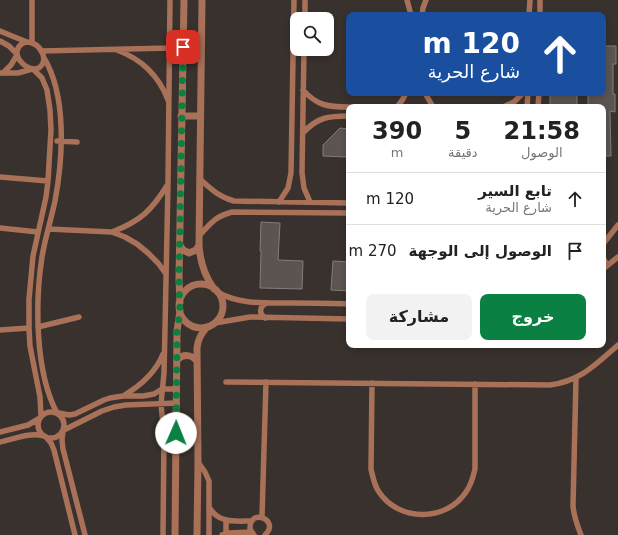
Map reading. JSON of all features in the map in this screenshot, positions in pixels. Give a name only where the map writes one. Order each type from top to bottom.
[{"type":"street","points":[[30,42],[32,0]]},
{"type":"street","points":[[163,535],[164,435],[161,404],[165,350],[170,0]]},
{"type":"street","points":[[175,535],[177,331],[180,311],[179,279],[184,0]]},
{"type":"street","points":[[202,0],[199,252],[204,272],[222,299],[223,308],[215,323]]},
{"type":"street","points":[[294,0],[294,12]]},
{"type":"street","points":[[305,0],[305,12]]},
{"type":"street","points":[[406,0],[411,12]]},
{"type":"street","points":[[421,12],[426,0]]},
{"type":"street","points":[[529,0],[529,12]]},
{"type":"street","points":[[540,0],[540,12]]},
{"type":"street","points":[[0,31],[17,39],[30,42],[41,50],[53,77],[56,90],[60,116],[57,187],[42,257],[39,282],[38,330],[45,382],[50,398],[65,422],[62,440],[63,449],[85,535]]},
{"type":"street","points":[[0,41],[9,46],[25,66],[33,69],[42,78],[47,90],[50,110],[51,140],[48,181],[43,213],[33,256],[29,299],[29,331],[32,358],[41,403],[38,428],[52,443],[75,535]]},
{"type":"street","points":[[1,73],[11,65],[17,55],[19,47],[25,42],[30,42]]},
{"type":"street","points":[[41,50],[170,48]]},
{"type":"street","points":[[113,49],[139,61],[149,70],[158,81],[169,102]]},
{"type":"street","points":[[279,202],[288,188],[291,172],[294,56]]},
{"type":"street","points":[[304,56],[302,172],[304,188],[310,202]]},
{"type":"street","points":[[1,73],[11,74],[37,68],[42,64],[44,58]]},
{"type":"street","points":[[304,90],[308,96],[326,106],[346,107]]},
{"type":"street","points":[[510,104],[520,96]]},
{"type":"street","points":[[340,107],[336,112],[340,116]]},
{"type":"street","points":[[182,116],[200,116]]},
{"type":"street","points":[[303,133],[313,123],[320,119],[346,116]]},
{"type":"street","points":[[51,140],[77,142]]},
{"type":"street","points":[[291,172],[296,176],[302,172]]},
{"type":"street","points":[[0,177],[48,181]]},
{"type":"street","points":[[200,179],[220,196],[234,201],[346,203]]},
{"type":"street","points":[[112,232],[125,227],[146,214],[168,184]]},
{"type":"street","points":[[242,202],[239,204],[239,208],[242,212]]},
{"type":"street","points":[[199,236],[214,219],[222,214],[232,212],[346,213]]},
{"type":"street","points":[[606,240],[618,225]]},
{"type":"street","points":[[0,228],[38,232]]},
{"type":"street","points":[[48,229],[112,232],[125,237],[143,248],[158,263],[166,274]]},
{"type":"street","points":[[180,245],[183,250],[189,252],[196,250],[199,245]]},
{"type":"street","points":[[606,266],[618,257]]},
{"type":"street","points":[[180,302],[186,291],[193,286],[202,284],[216,290],[226,297],[239,300],[266,303],[346,304]]},
{"type":"street","points":[[265,318],[261,312],[262,306],[266,303]]},
{"type":"street","points":[[180,311],[184,319],[190,325],[198,328],[207,327],[215,323],[250,317],[346,319]]},
{"type":"street","points":[[0,330],[38,330],[79,317]]},
{"type":"street","points":[[197,535],[198,340],[207,327]]},
{"type":"street","points":[[226,382],[550,385],[576,378],[585,373],[618,345]]},
{"type":"street","points":[[123,396],[148,376],[161,359],[165,350]]},
{"type":"street","points":[[177,360],[187,355],[191,356],[197,361]]},
{"type":"street","points":[[576,378],[573,506],[574,516],[581,535]]},
{"type":"street","points":[[262,518],[266,382]]},
{"type":"street","points":[[372,383],[371,469],[374,481],[379,492],[388,502],[398,509],[410,514],[424,515],[435,514],[447,509],[466,493],[472,482],[475,470],[475,384]]},
{"type":"street","points":[[0,432],[28,425],[50,411],[70,415],[110,398],[123,396],[143,396],[154,394],[162,389],[177,389]]},
{"type":"street","points":[[0,442],[29,434],[50,438],[58,436],[64,430],[102,411],[114,407],[126,405],[177,403]]},
{"type":"street","points":[[198,462],[209,481],[209,535]]},
{"type":"street","points":[[209,507],[218,516],[226,520],[252,520],[256,517],[262,518],[267,521],[269,526],[268,532],[265,535]]},
{"type":"street","points":[[226,520],[224,534],[252,533],[249,526],[252,520]]},
{"type":"building","points":[[606,46],[616,46],[616,64],[613,64],[613,94],[615,94],[615,112],[610,111],[611,156],[606,156],[606,104],[588,104],[588,96],[606,96]]},
{"type":"building","points":[[550,96],[577,96],[577,104],[550,104]]},
{"type":"building","points":[[340,128],[346,129],[346,157],[323,156],[323,145]]},
{"type":"building","points":[[261,222],[280,223],[278,260],[303,261],[302,289],[260,288]]},
{"type":"building","points":[[333,261],[346,262],[346,291],[331,290]]},
{"type":"route","points":[[176,433],[177,331],[180,311],[179,279],[183,47]]}]
